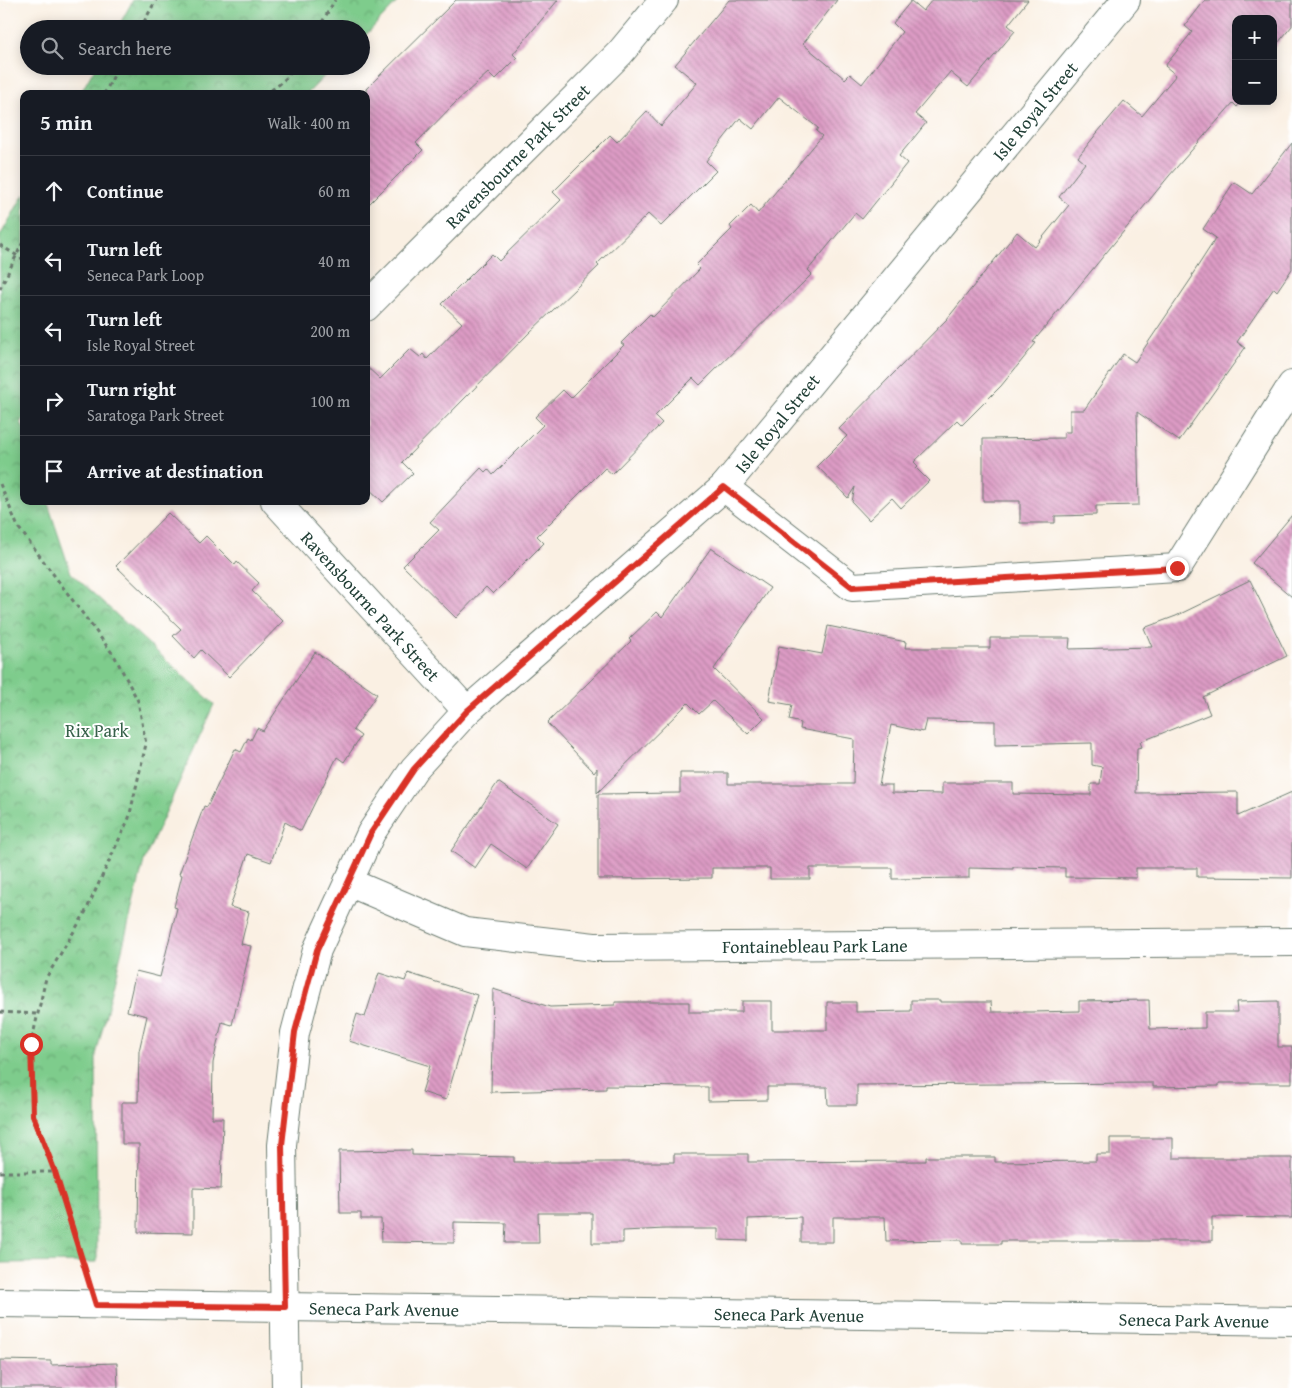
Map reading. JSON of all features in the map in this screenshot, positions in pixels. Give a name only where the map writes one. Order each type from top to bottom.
[{"type":"street","name":"Ravensbourne Park Street","points":[[370,303],[620,53],[664,0]]},
{"type":"street","name":"Isle Royal Street","points":[[286,1388],[282,1145],[295,1032],[317,950],[371,833],[414,769],[467,711],[724,487],[1126,0]]},
{"type":"street","points":[[724,487],[852,587],[1177,568],[1292,385]]},
{"type":"street","name":"Ravensbourne Park Street","points":[[279,505],[467,711]]},
{"type":"street","name":"Fontainebleau Park Lane","points":[[348,882],[465,932],[594,947],[1292,942]]},
{"type":"street","name":"Seneca Park Avenue","points":[[0,1304],[1292,1321]]},
{"type":"path","points":[[145,20],[156,0]]},
{"type":"path","points":[[323,20],[335,0]]},
{"type":"path","points":[[106,90],[114,75]]},
{"type":"path","points":[[272,90],[290,75]]},
{"type":"path","points":[[0,245],[20,258]]},
{"type":"path","points":[[0,289],[20,248]]},
{"type":"path","points":[[0,484],[18,527],[115,657],[138,701],[146,744],[128,818],[85,913],[46,978],[31,1044],[33,1115],[55,1172],[96,1305]]},
{"type":"path","points":[[0,1012],[38,1014]]},
{"type":"path","points":[[0,1172],[55,1172]]},
{"type":"green space","points":[[133,0],[399,0],[370,31],[370,20],[122,20]]},
{"type":"green space","points":[[91,75],[325,75],[311,90],[82,90]]},
{"type":"green space","name":"Rix Park","points":[[20,201],[20,505],[48,505],[71,573],[214,704],[144,861],[96,1055],[97,1262],[0,1263],[0,236]]},
{"type":"building","points":[[456,0],[558,0],[513,54],[517,58],[495,80],[488,73],[456,102],[416,143],[423,150],[370,203],[370,90],[366,89]]},
{"type":"building","points":[[729,0],[837,0],[803,44],[845,79],[850,74],[862,84],[902,32],[893,23],[911,1],[923,11],[932,0],[1028,0],[1008,25],[1015,31],[968,87],[950,72],[915,114],[926,123],[899,156],[907,163],[862,219],[855,213],[808,270],[812,274],[700,385],[693,378],[655,416],[662,423],[612,474],[605,468],[537,536],[544,543],[493,594],[486,587],[456,618],[403,566],[439,530],[430,522],[481,468],[485,472],[488,469],[493,475],[543,425],[535,417],[563,390],[571,398],[624,345],[621,343],[650,314],[653,317],[700,269],[696,265],[732,229],[730,226],[751,205],[758,213],[822,136],[816,131],[818,128],[779,97],[753,129],[740,118],[706,161],[716,171],[661,226],[648,214],[597,264],[599,266],[529,333],[402,462],[413,473],[383,502],[370,490],[370,370],[380,379],[410,349],[420,357],[423,354],[427,359],[462,323],[442,304],[492,254],[499,261],[561,200],[553,192],[610,135],[617,142],[647,111],[661,126],[697,83],[675,65]]},
{"type":"building","points":[[1205,0],[1292,0],[1292,26],[1277,44],[1277,15],[1232,15],[1232,104],[1169,176],[1033,342],[1036,343],[1001,386],[962,425],[957,420],[914,462],[918,466],[916,468],[929,481],[901,508],[892,498],[869,520],[852,502],[855,487],[848,498],[817,466],[847,436],[839,429],[947,319],[1017,232],[1035,247],[1069,205],[1059,197],[1085,163],[1078,157],[1097,133],[1124,101],[1142,116],[1176,75],[1165,66],[1192,32],[1185,26]]},
{"type":"building","points":[[1292,143],[1292,269],[1277,291],[1274,288],[1237,342],[1245,348],[1179,441],[1137,412],[1139,505],[1096,506],[1096,515],[1055,516],[1055,523],[1020,523],[1020,501],[983,501],[983,439],[1064,438],[1064,432],[1070,432],[1070,410],[1084,410],[1123,354],[1135,362],[1193,276],[1216,238],[1203,229],[1234,182],[1252,194]]},
{"type":"building","points":[[168,513],[199,543],[206,536],[235,565],[237,562],[259,583],[252,591],[283,621],[229,677],[201,650],[194,658],[173,636],[181,629],[116,566]]},
{"type":"building","points":[[1292,515],[1292,597],[1252,563]]},
{"type":"building","points":[[711,548],[770,588],[714,669],[764,718],[748,734],[713,701],[699,714],[688,703],[597,793],[597,768],[594,772],[547,723],[631,641],[629,639],[657,612],[662,617]]},
{"type":"building","points":[[1250,580],[1287,656],[1203,697],[1210,714],[1140,742],[1142,747],[1137,748],[1136,793],[1238,792],[1238,816],[1292,792],[1292,878],[1197,877],[1197,868],[1136,868],[1136,878],[1065,877],[1065,868],[1013,867],[1013,869],[969,868],[969,878],[892,879],[892,868],[810,868],[810,879],[770,879],[770,868],[712,868],[712,878],[598,879],[598,794],[680,793],[680,773],[728,773],[728,784],[853,784],[854,739],[800,729],[801,723],[789,720],[792,705],[769,701],[779,646],[822,654],[828,626],[906,642],[905,648],[990,648],[990,638],[1070,638],[1069,649],[1152,647],[1144,628],[1176,616]],"holes":[[[926,720],[995,721],[995,745],[1092,743],[1092,765],[1102,767],[1100,784],[1091,784],[1091,795],[1013,794],[1013,783],[942,783],[942,794],[892,793],[892,785],[879,785],[891,725],[923,732]]]},
{"type":"building","points":[[315,652],[377,694],[353,730],[361,736],[344,762],[337,757],[301,831],[285,822],[271,862],[248,854],[230,907],[249,912],[241,944],[251,946],[232,1025],[222,1022],[213,1063],[212,1118],[223,1118],[221,1189],[193,1188],[193,1233],[138,1232],[139,1144],[122,1144],[122,1102],[138,1102],[139,1051],[147,1016],[127,1011],[136,971],[160,977],[177,908],[174,907],[182,875],[179,874],[204,806],[207,807],[235,749],[241,752],[248,738],[251,740],[257,728],[263,731]]},
{"type":"building","points":[[498,782],[558,824],[527,869],[491,844],[475,868],[451,851]]},
{"type":"building","points":[[379,973],[405,981],[408,973],[477,995],[446,1100],[422,1092],[430,1066],[349,1041],[357,1014],[365,1017]]},
{"type":"building","points":[[493,989],[550,1007],[615,1005],[615,1002],[689,1002],[689,1012],[742,1012],[742,1001],[772,1001],[772,1030],[827,1030],[827,1002],[856,1002],[856,1012],[911,1011],[911,1000],[940,1000],[940,1002],[991,1002],[992,1012],[1031,1012],[1079,1011],[1079,1001],[1149,1000],[1150,1029],[1205,1028],[1205,1012],[1237,1012],[1236,1002],[1278,1001],[1278,1047],[1292,1047],[1292,1083],[1219,1083],[1219,1086],[1153,1087],[1153,1083],[857,1085],[857,1105],[828,1105],[827,1087],[767,1087],[767,1100],[708,1101],[708,1087],[606,1086],[606,1089],[491,1092]]},
{"type":"building","points":[[1110,1138],[1173,1138],[1173,1158],[1292,1158],[1292,1218],[1212,1217],[1212,1241],[1001,1241],[1001,1244],[962,1244],[962,1240],[886,1241],[885,1217],[833,1217],[833,1242],[801,1242],[801,1217],[748,1219],[748,1241],[718,1240],[718,1229],[665,1229],[623,1231],[623,1243],[592,1243],[592,1213],[538,1213],[539,1243],[505,1243],[506,1223],[454,1222],[454,1243],[382,1242],[381,1219],[361,1219],[361,1213],[340,1213],[339,1151],[412,1150],[412,1155],[514,1157],[514,1162],[674,1162],[674,1154],[748,1154],[748,1162],[926,1161],[926,1157],[995,1157],[995,1162],[1096,1161],[1096,1154],[1110,1154]]},
{"type":"building","points":[[0,1360],[51,1361],[51,1365],[117,1363],[118,1388],[0,1388]]},
{"type":"route","points":[[31,1044],[33,1115],[55,1172],[96,1305],[285,1307],[282,1145],[295,1032],[317,950],[371,833],[414,769],[467,711],[724,487],[852,587],[1177,568]]}]
